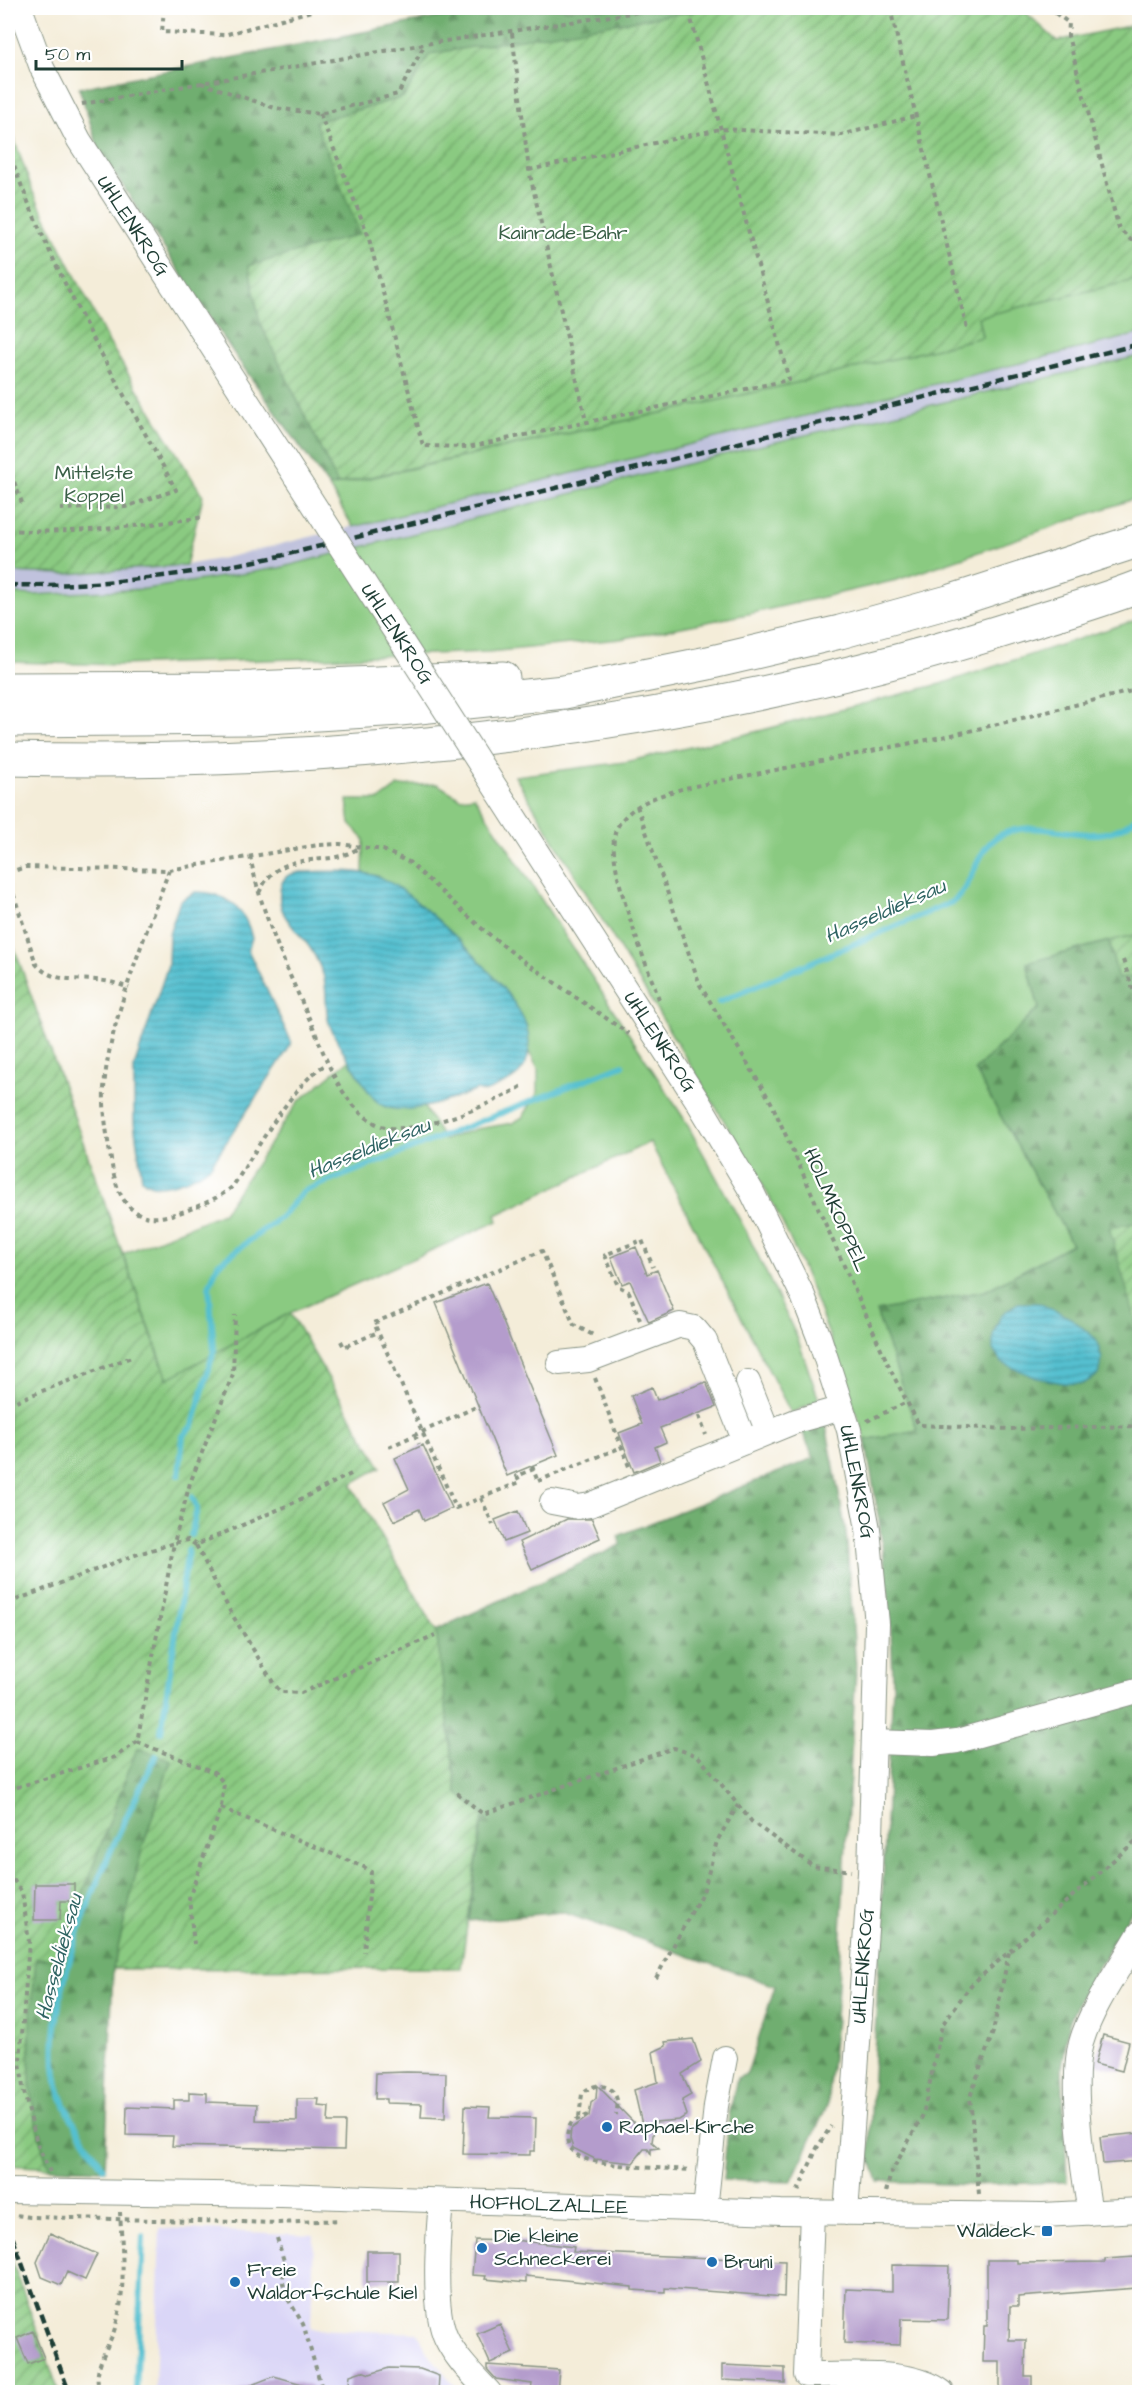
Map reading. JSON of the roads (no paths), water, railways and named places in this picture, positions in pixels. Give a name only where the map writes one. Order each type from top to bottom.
[{"type":"highway","points":[[8,720],[251,718],[400,709],[564,692],[851,629],[962,598],[1140,540]]},
{"type":"highway","points":[[8,759],[100,760],[252,755],[378,747],[546,729],[722,701],[852,673],[970,641],[1140,586]]},
{"type":"highway","points":[[8,689],[252,688],[662,671]]},
{"type":"street","name":"UHLENKROG","points":[[20,8],[61,108],[105,183],[520,826],[643,1034],[720,1138],[779,1243],[819,1337],[842,1408],[868,1529],[877,1624],[870,1873],[846,2212]]},
{"type":"street","points":[[560,1362],[595,1357],[680,1325],[688,1325],[701,1334],[745,1442]]},
{"type":"street","points":[[748,1382],[768,1432]]},
{"type":"street","points":[[552,1502],[578,1507],[590,1506],[796,1421],[842,1408]]},
{"type":"street","points":[[874,1742],[933,1744],[957,1741],[1140,1690]]},
{"type":"street","points":[[1090,2213],[1084,2176],[1078,2057],[1085,2031],[1140,1933]]},
{"type":"street","points":[[705,2210],[716,2106],[725,2058]]},
{"type":"street","name":"HOFHOLZALLEE","points":[[8,2191],[805,2212],[981,2214],[1140,2210]]},
{"type":"street","points":[[441,2201],[439,2316],[445,2337],[455,2354],[489,2392]]},
{"type":"street","points":[[805,2212],[806,2375],[907,2377],[932,2385],[942,2392]]},
{"type":"water","points":[[351,871],[379,877],[395,886],[438,920],[484,966],[518,1009],[526,1025],[529,1040],[528,1056],[522,1071],[507,1082],[484,1092],[477,1090],[415,1109],[390,1108],[376,1101],[366,1089],[331,1030],[323,974],[308,945],[291,925],[280,904],[282,882],[288,876],[301,872]]},
{"type":"water","points":[[195,892],[206,892],[225,898],[245,918],[252,938],[248,950],[291,1041],[289,1048],[211,1165],[197,1175],[177,1183],[148,1184],[142,1179],[134,1122],[134,1067],[168,965],[169,934],[180,901]]},
{"type":"water","points":[[1018,1303],[1039,1303],[1072,1319],[1096,1339],[1102,1359],[1098,1375],[1083,1384],[1063,1383],[1037,1378],[1002,1363],[993,1350],[993,1335],[1001,1315]]},
{"type":"waterway","name":"Hasseldieksau","points":[[719,1002],[952,902],[967,885],[988,845],[997,837],[1008,832],[1025,829],[1092,834],[1108,832],[1124,826],[1140,814]]},
{"type":"waterway","name":"Hasseldieksau","points":[[179,1475],[183,1436],[193,1425],[214,1350],[209,1287],[218,1264],[281,1217],[304,1191],[623,1065]]},
{"type":"waterway","name":"Hasseldieksau","points":[[191,1535],[197,1509],[192,1497]]},
{"type":"waterway","name":"Hasseldieksau","points":[[161,1732],[188,1550]]},
{"type":"waterway","name":"Hasseldieksau","points":[[103,2168],[68,2112],[59,2088],[56,2075],[55,2038],[60,1998],[71,1955],[103,1869],[156,1756]]},
{"type":"waterway","points":[[136,2392],[143,2237]]},
{"type":"railway","points":[[8,585],[109,582],[209,569],[276,557],[1140,344]]},
{"type":"railway","points":[[8,2225],[69,2392]]},
{"type":"place","name":"Raphael-Kirche","points":[[607,2127]]},
{"type":"place","name":"Waldeck","points":[[1047,2231]]},
{"type":"place","name":"Die kleine Schneckerei","points":[[482,2248]]},
{"type":"place","name":"Bruni","points":[[712,2262]]},
{"type":"place","name":"Freie Waldorfschule Kiel","points":[[235,2282]]},
{"type":"park label","name":"Kainrade-Bahr","points":[[563,233]]},
{"type":"park label","name":"Mittelste Koppel","points":[[94,484]]}]
